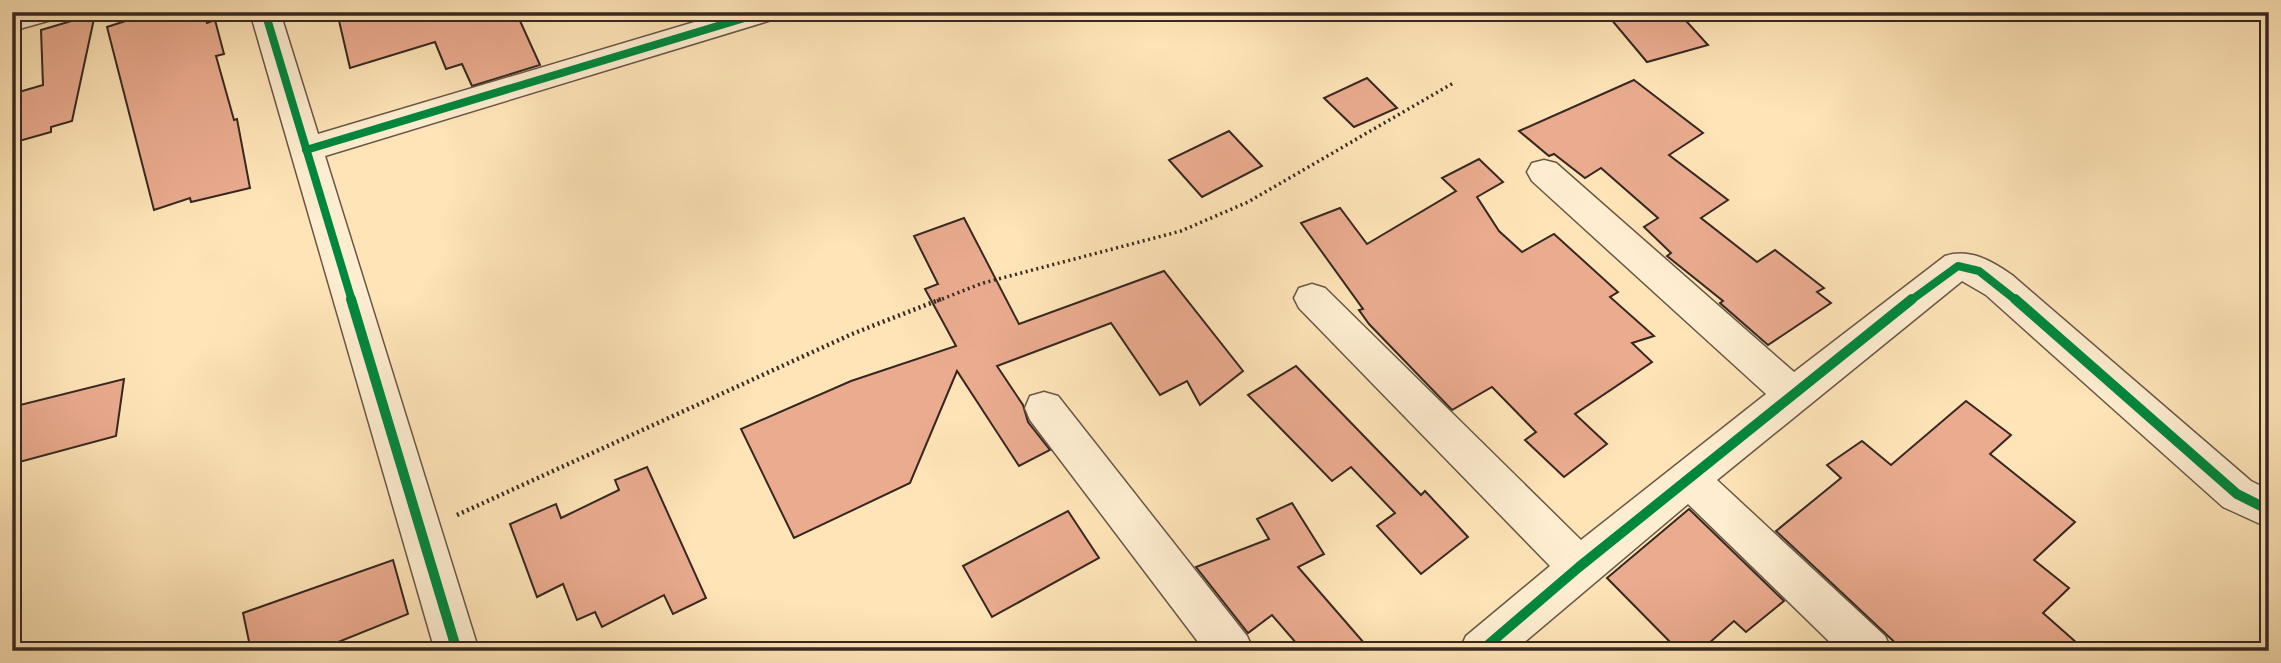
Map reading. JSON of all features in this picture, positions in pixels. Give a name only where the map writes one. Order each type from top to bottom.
[{"type":"street","points":[[12,21],[44,12]]},
{"type":"street","points":[[265,12],[457,651]]},
{"type":"street","points":[[306,150],[764,12]]},
{"type":"street","points":[[1544,172],[1794,396]]},
{"type":"street","points":[[1481,651],[1579,567],[1940,276],[1958,267],[1979,271],[1999,285],[2237,494],[2269,510]]},
{"type":"street","points":[[1312,298],[1579,567]]},
{"type":"street","points":[[1044,408],[1232,651]]},
{"type":"street","points":[[1689,480],[1870,651]]},
{"type":"path","points":[[421,531],[852,334],[983,283],[1181,232],[1248,202],[1455,82]]},
{"type":"building","points":[[153,12],[204,12],[207,23],[215,20],[224,54],[216,56],[234,120],[237,119],[250,188],[191,202],[190,198],[154,210],[107,27]]},
{"type":"building","points":[[337,12],[516,12],[540,65],[472,86],[462,64],[446,69],[435,42],[350,68]]},
{"type":"building","points":[[1605,12],[1678,12],[1708,45],[1647,62]]},
{"type":"building","points":[[95,14],[72,121],[51,127],[51,132],[12,143],[12,94],[43,85],[41,30]]},
{"type":"building","points":[[1367,78],[1397,108],[1354,127],[1324,98]]},
{"type":"building","points":[[1634,80],[1703,133],[1669,155],[1728,200],[1701,218],[1757,262],[1775,250],[1824,288],[1817,292],[1831,303],[1768,345],[1720,303],[1723,301],[1667,256],[1671,253],[1644,227],[1658,218],[1601,168],[1585,178],[1554,154],[1549,156],[1519,131]]},
{"type":"building","points":[[1229,131],[1262,166],[1202,197],[1169,160]]},
{"type":"building","points":[[1479,159],[1503,182],[1477,197],[1499,231],[1522,252],[1554,234],[1618,292],[1610,297],[1654,336],[1632,343],[1652,362],[1575,414],[1607,444],[1564,477],[1525,440],[1536,432],[1492,387],[1452,410],[1369,324],[1359,310],[1363,309],[1301,223],[1340,208],[1367,244],[1456,191],[1442,178]]},
{"type":"building","points":[[964,218],[1019,324],[1164,271],[1243,371],[1200,405],[1187,381],[1160,395],[1111,323],[997,366],[1023,405],[1028,422],[1050,450],[1019,466],[957,371],[910,483],[794,538],[741,429],[851,381],[956,346],[925,289],[938,284],[914,236]]},
{"type":"building","points":[[1296,366],[1421,495],[1425,491],[1468,537],[1421,574],[1377,526],[1395,513],[1351,467],[1332,481],[1248,395]]},
{"type":"building","points":[[124,379],[116,436],[12,464],[12,407]]},
{"type":"building","points":[[1966,401],[2011,435],[1990,454],[2075,522],[2034,560],[2069,588],[2043,613],[2086,651],[1904,651],[1776,531],[1841,478],[1827,465],[1862,441],[1891,465]]},
{"type":"building","points":[[647,467],[706,598],[673,614],[664,595],[602,627],[595,612],[577,620],[563,584],[537,597],[510,524],[556,504],[561,518],[619,490],[615,480]]},
{"type":"building","points":[[1292,503],[1324,554],[1298,567],[1371,651],[1303,651],[1272,615],[1248,633],[1196,567],[1269,539],[1257,519]]},
{"type":"building","points":[[1689,509],[1784,601],[1746,632],[1734,621],[1700,651],[1679,651],[1607,578]]},
{"type":"building","points":[[1068,511],[1099,558],[992,617],[963,566]]},
{"type":"building","points":[[393,560],[408,614],[316,651],[251,651],[243,613]]},
{"type":"cycle path","points":[[265,12],[457,651]]},
{"type":"cycle path","points":[[306,150],[764,12]]},
{"type":"cycle path","points":[[1481,651],[1579,567],[1940,277],[1958,266],[1979,271],[1999,285],[2237,494],[2269,510]]}]
